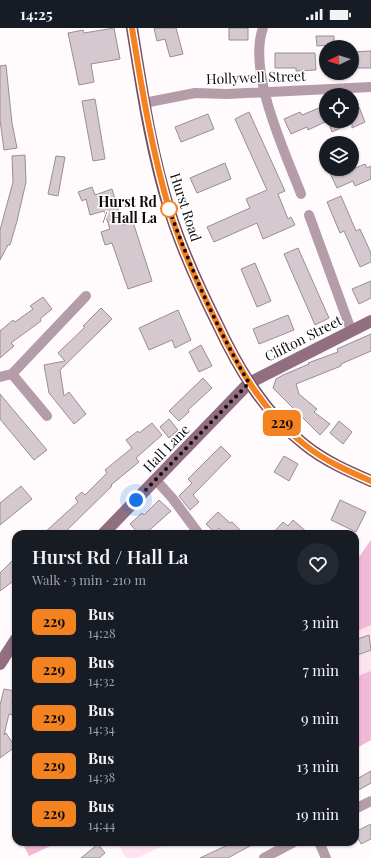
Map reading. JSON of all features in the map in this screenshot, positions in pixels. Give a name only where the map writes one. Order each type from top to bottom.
[{"type":"main road","name":"Hurst Road","points":[[132,28],[144,103],[171,213],[198,286],[230,351],[249,383],[282,423],[304,445],[334,465],[371,481]]},
{"type":"street","points":[[263,28],[260,37],[259,71],[278,134],[301,194]]},
{"type":"street","name":"Hollywell Street","points":[[144,103],[195,93],[227,94],[371,87]]},
{"type":"street","points":[[309,215],[351,330]]},
{"type":"street","points":[[0,377],[12,374],[86,296]]},
{"type":"street","name":"Clifton Street","points":[[249,383],[371,321]]},
{"type":"street","points":[[12,374],[47,416]]},
{"type":"street","name":"Hall Lane","points":[[108,530],[249,383]]},
{"type":"street","points":[[156,480],[178,505],[196,530]]},
{"type":"street","points":[[0,664],[12,645]]},
{"type":"street","points":[[359,807],[371,801]]},
{"type":"street","points":[[264,858],[286,846]]},
{"type":"street","points":[[321,846],[326,858]]},
{"type":"shaded area","points":[[371,540],[371,740],[359,747],[359,557]]},
{"type":"shaded area","points":[[371,540],[371,625],[359,630],[359,557]]},
{"type":"shaded area","points":[[371,671],[371,740],[359,747],[359,676]]},
{"type":"shaded area","points":[[24,846],[50,846],[29,856]]},
{"type":"shaded area","points":[[119,846],[162,846],[137,858],[126,858]]},
{"type":"building","points":[[114,28],[120,59],[91,64],[94,82],[79,85],[68,33],[83,30],[84,33]]},
{"type":"building","points":[[154,28],[176,28],[183,54],[170,57],[165,39],[157,41]]},
{"type":"building","points":[[229,28],[248,28],[248,40],[229,40]]},
{"type":"building","points":[[316,36],[334,36],[334,40],[319,40],[319,46],[317,46]]},
{"type":"building","points":[[371,51],[371,68],[359,68],[359,52]]},
{"type":"building","points":[[275,53],[315,53],[316,70],[296,71],[296,68],[275,68]]},
{"type":"building","points":[[6,65],[12,123],[17,148],[4,150],[0,120],[0,66]]},
{"type":"building","points":[[95,99],[105,159],[93,161],[82,101]]},
{"type":"building","points":[[359,107],[365,122],[359,125]]},
{"type":"building","points":[[319,108],[319,125],[308,130],[307,127],[291,134],[284,119],[300,112],[302,115]]},
{"type":"building","points":[[249,112],[285,191],[278,194],[288,219],[291,217],[295,225],[263,239],[257,223],[214,242],[207,227],[250,208],[246,199],[267,190],[235,119]]},
{"type":"building","points":[[208,114],[214,129],[181,142],[175,127]]},
{"type":"building","points":[[331,128],[341,128],[332,132]]},
{"type":"building","points":[[25,155],[26,182],[17,221],[10,245],[8,245],[0,260],[0,230],[13,182],[12,156]]},
{"type":"building","points":[[56,156],[65,157],[58,196],[48,194]]},
{"type":"building","points":[[225,163],[231,179],[197,193],[190,178]]},
{"type":"building","points":[[365,164],[367,168],[371,166],[371,179],[355,186],[353,181],[337,188],[331,176],[359,176],[359,166]]},
{"type":"building","points":[[92,187],[95,195],[112,189],[123,225],[133,222],[152,281],[128,289],[112,243],[105,245],[101,232],[110,229],[104,211],[90,215],[86,199],[82,201],[78,192]]},
{"type":"building","points":[[341,196],[356,231],[360,229],[371,253],[371,262],[360,267],[344,231],[340,233],[327,202]]},
{"type":"building","points":[[298,248],[329,318],[315,325],[284,254]]},
{"type":"building","points":[[255,263],[271,301],[257,307],[241,269]]},
{"type":"building","points":[[371,281],[371,298],[359,304],[352,289]]},
{"type":"building","points":[[43,297],[52,309],[40,319],[41,321],[11,343],[14,346],[0,358],[0,331],[13,320],[15,322],[33,309],[30,306]]},
{"type":"building","points":[[101,308],[112,319],[60,370],[64,396],[69,392],[86,414],[74,424],[49,393],[44,365],[65,361],[58,353],[85,327],[83,326]]},
{"type":"building","points":[[178,310],[191,340],[175,348],[172,340],[149,350],[139,328]]},
{"type":"building","points":[[288,315],[294,330],[259,344],[253,329]]},
{"type":"building","points":[[371,334],[371,351],[341,364],[341,366],[296,384],[299,394],[317,409],[314,412],[330,424],[320,435],[273,388],[276,379],[309,364],[308,363],[338,352],[337,349]]},
{"type":"building","points":[[201,345],[212,366],[199,372],[189,352]]},
{"type":"building","points":[[203,378],[212,388],[188,410],[189,412],[179,421],[169,411]]},
{"type":"building","points":[[0,394],[47,450],[34,460],[0,419]]},
{"type":"building","points":[[169,419],[178,430],[169,438],[160,427]]},
{"type":"building","points":[[339,421],[352,432],[343,444],[330,433]]},
{"type":"building","points":[[152,423],[162,435],[136,458],[139,462],[111,485],[112,486],[67,530],[47,530],[78,502],[75,498],[82,492],[85,495],[107,473],[105,470],[132,448],[126,440],[138,431],[139,433]]},
{"type":"building","points":[[221,446],[231,456],[193,495],[199,502],[190,510],[179,496],[192,483],[188,479]]},
{"type":"building","points":[[284,456],[298,464],[289,481],[274,472]]},
{"type":"building","points":[[21,486],[32,499],[0,525],[0,503]]},
{"type":"building","points":[[159,500],[171,511],[150,530],[135,530],[130,524],[142,513],[144,515]]},
{"type":"building","points":[[340,500],[366,512],[357,530],[352,530],[331,520]]},
{"type":"building","points":[[218,512],[240,530],[221,530],[219,528],[217,530],[212,530],[206,524]]},
{"type":"building","points":[[293,520],[304,530],[276,530],[283,522],[288,526]]},
{"type":"building","points":[[12,561],[12,582],[0,591],[0,573]]},
{"type":"building","points":[[369,635],[371,650],[359,654],[359,639]]},
{"type":"building","points":[[4,689],[12,690],[12,715],[9,714],[4,735],[6,733],[12,742],[12,749],[0,758],[0,705]]},
{"type":"building","points":[[371,771],[371,783],[359,790],[359,778]]},
{"type":"building","points":[[371,824],[371,839],[361,844],[359,840],[359,830]]},
{"type":"building","points":[[96,846],[100,846],[105,853],[99,858],[81,858]]},
{"type":"building","points":[[226,846],[250,846],[228,858],[200,858]]},
{"type":"bus line","name":"229","points":[[132,28],[144,103],[156,158],[171,213],[198,286],[230,351],[249,383],[282,423],[304,445],[334,465],[371,481]]},
{"type":"place","name":"Hurst Rd / Hall La","points":[[169,209]]},
{"type":"route","points":[[136,500],[249,383],[230,351],[198,286],[169,209]]}]
